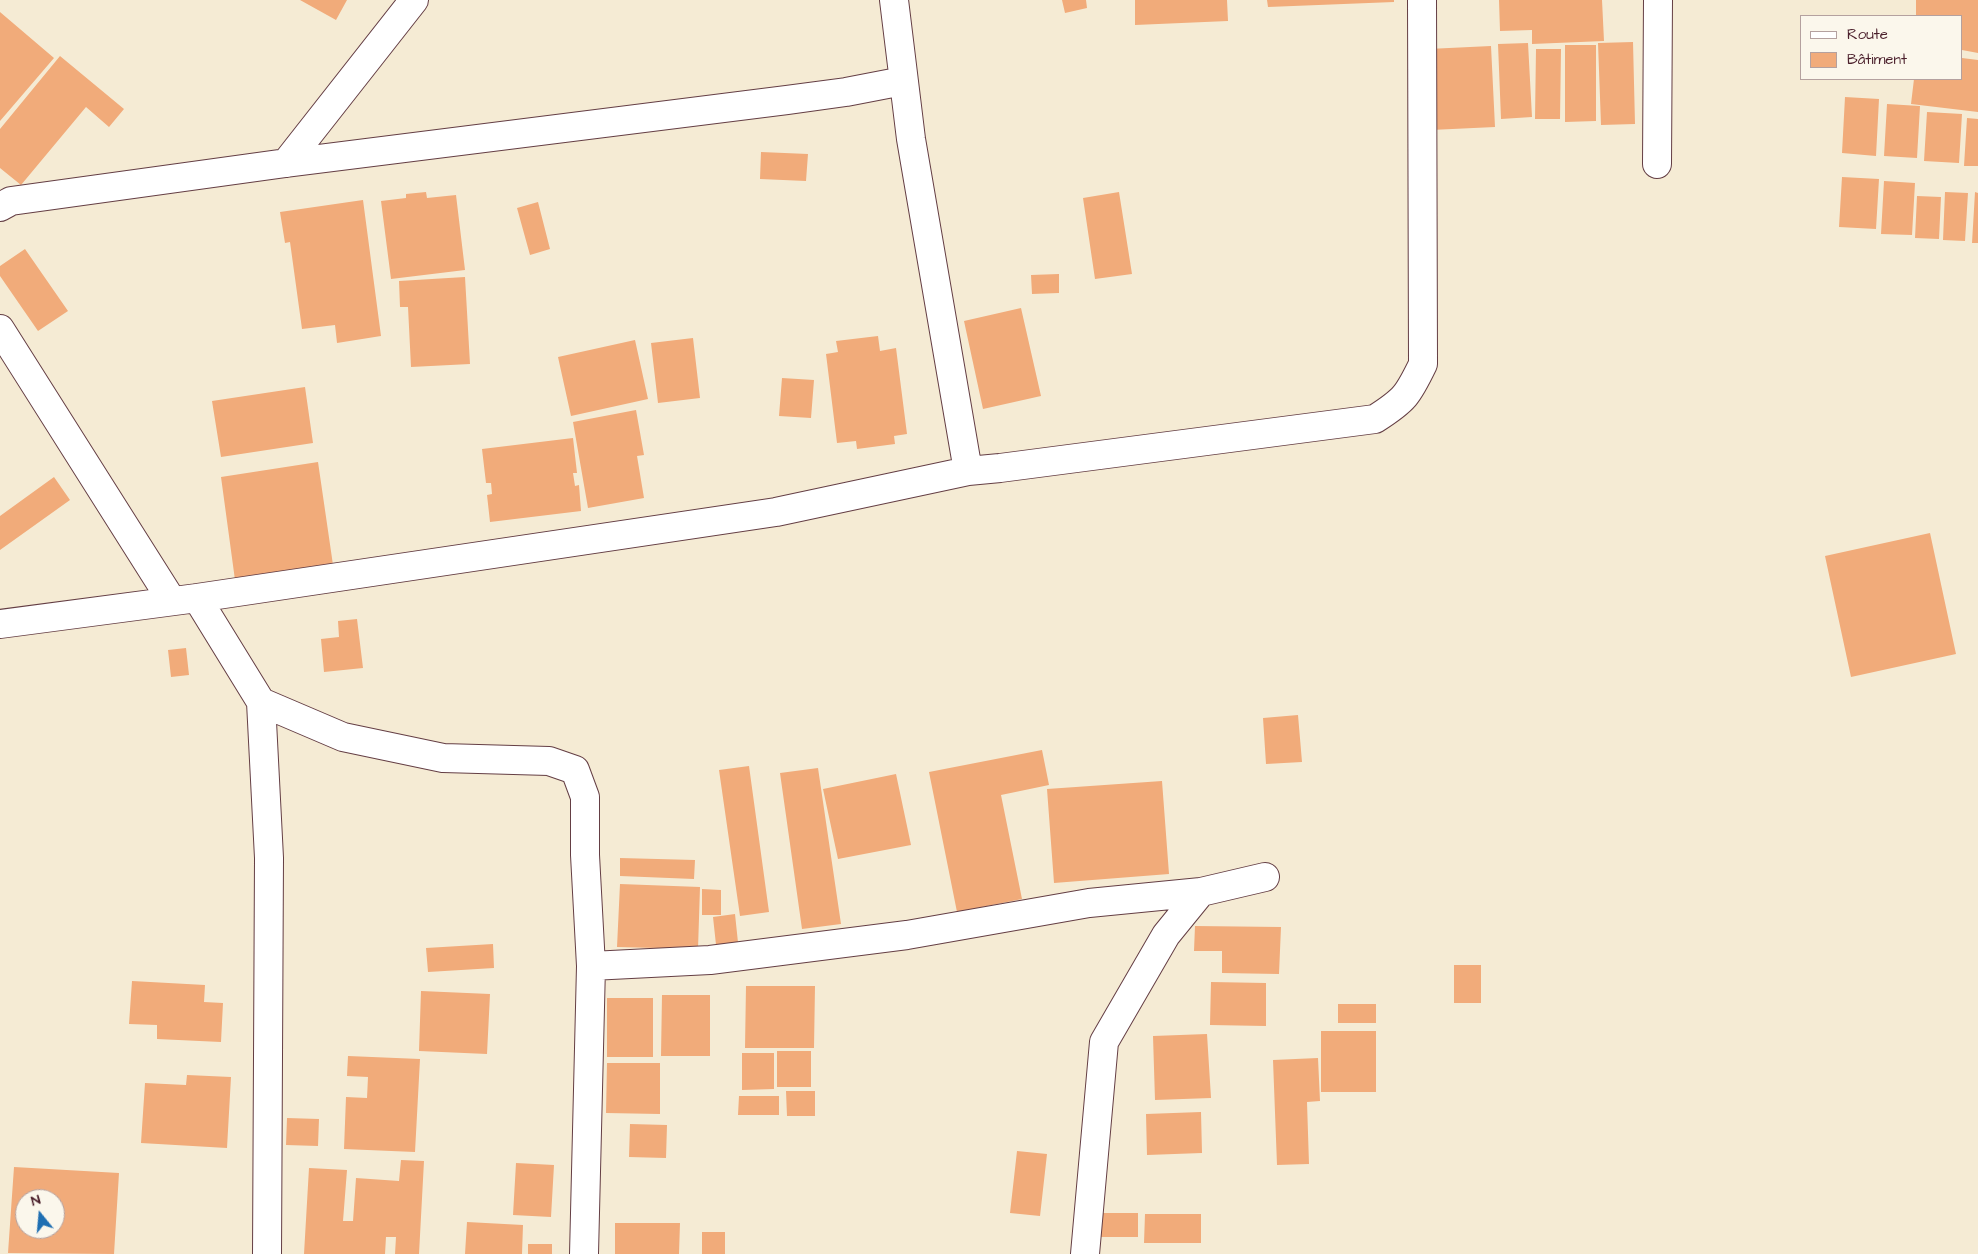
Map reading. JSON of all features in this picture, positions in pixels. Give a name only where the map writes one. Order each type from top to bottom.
[{"type":"street","points":[[286,163],[414,0]]},
{"type":"street","points":[[894,0],[911,139],[930,260],[968,470]]},
{"type":"street","points":[[0,624],[184,600],[776,512],[968,470],[1009,467],[1375,419],[1396,406],[1408,394],[1423,364],[1422,0]]},
{"type":"street","points":[[1658,0],[1658,164]]},
{"type":"street","points":[[0,207],[11,201],[286,163],[787,100],[846,92],[904,81]]},
{"type":"street","points":[[0,329],[184,600],[262,702],[343,737],[352,739],[443,758],[549,761],[575,770],[585,798],[585,855],[591,966],[584,1254]]},
{"type":"street","points":[[262,702],[269,858],[267,1254]]},
{"type":"street","points":[[591,966],[710,960],[907,935],[1090,903],[1201,892],[1265,877]]},
{"type":"street","points":[[1085,1254],[1104,1042],[1166,935],[1201,892]]},
{"type":"building","points":[[300,0],[347,0],[336,20]]},
{"type":"building","points":[[1062,0],[1086,0],[1087,8],[1065,13]]},
{"type":"building","points":[[1135,0],[1227,0],[1228,21],[1135,25]]},
{"type":"building","points":[[1267,0],[1394,0],[1394,2],[1268,7]]},
{"type":"building","points":[[1499,0],[1602,0],[1604,41],[1532,44],[1532,30],[1500,31]]},
{"type":"building","points":[[1916,0],[1978,0],[1978,53],[1963,50],[1963,15],[1916,15]]},
{"type":"building","points":[[0,12],[54,58],[0,121]]},
{"type":"building","points":[[1633,42],[1635,124],[1601,125],[1598,43]]},
{"type":"building","points":[[1528,43],[1532,117],[1501,119],[1498,44]]},
{"type":"building","points":[[1565,45],[1596,45],[1596,121],[1565,122]]},
{"type":"building","points":[[1491,46],[1495,127],[1431,130],[1428,49]]},
{"type":"building","points":[[1536,49],[1561,49],[1560,119],[1535,119]]},
{"type":"building","points":[[60,56],[124,109],[109,127],[86,107],[21,185],[0,168],[0,129]]},
{"type":"building","points":[[1963,58],[1978,60],[1978,112],[1911,104],[1914,80],[1963,80]]},
{"type":"building","points":[[1845,97],[1879,99],[1876,156],[1842,153]]},
{"type":"building","points":[[1887,104],[1920,106],[1917,158],[1884,156]]},
{"type":"building","points":[[1927,112],[1962,114],[1959,163],[1924,161]]},
{"type":"building","points":[[1967,118],[1978,119],[1978,166],[1964,166]]},
{"type":"building","points":[[761,152],[808,154],[806,181],[760,179]]},
{"type":"building","points":[[1842,177],[1879,179],[1876,229],[1839,227]]},
{"type":"building","points":[[1884,181],[1915,183],[1912,235],[1881,234]]},
{"type":"building","points":[[426,192],[427,198],[456,195],[465,270],[391,279],[381,201],[406,198],[406,194]]},
{"type":"building","points":[[1119,192],[1132,274],[1095,279],[1083,198]]},
{"type":"building","points":[[1945,192],[1968,193],[1965,241],[1943,240]]},
{"type":"building","points":[[1975,192],[1978,193],[1978,243],[1972,243]]},
{"type":"building","points":[[1917,196],[1941,197],[1939,239],[1915,238]]},
{"type":"building","points":[[363,200],[381,336],[337,343],[335,325],[302,329],[290,242],[285,243],[280,212]]},
{"type":"building","points":[[538,202],[550,249],[530,255],[517,208]]},
{"type":"building","points":[[25,249],[68,311],[38,331],[0,276],[0,266]]},
{"type":"building","points":[[1059,274],[1059,293],[1032,294],[1031,275]]},
{"type":"building","points":[[465,277],[470,364],[411,367],[408,307],[400,307],[399,281]]},
{"type":"building","points":[[1021,308],[1041,396],[983,409],[964,321]]},
{"type":"building","points":[[878,336],[880,351],[896,348],[907,434],[894,436],[895,444],[857,449],[856,441],[837,443],[826,354],[838,352],[836,341]]},
{"type":"building","points":[[693,338],[700,398],[658,403],[651,343]]},
{"type":"building","points":[[635,340],[648,399],[571,416],[558,357]]},
{"type":"building","points":[[782,378],[814,380],[811,418],[779,416]]},
{"type":"building","points":[[305,387],[313,443],[221,457],[212,401]]},
{"type":"building","points":[[636,410],[644,455],[637,456],[644,498],[588,508],[573,422]]},
{"type":"building","points":[[573,438],[577,473],[573,473],[575,486],[579,485],[581,511],[490,522],[487,495],[492,494],[491,483],[486,483],[482,449]]},
{"type":"building","points":[[318,462],[333,565],[235,580],[221,477]]},
{"type":"building","points":[[54,477],[70,500],[0,550],[0,516]]},
{"type":"building","points":[[1930,533],[1956,654],[1851,677],[1825,556]]},
{"type":"building","points":[[357,619],[363,668],[324,672],[321,639],[339,637],[338,621]]},
{"type":"building","points":[[186,648],[189,675],[171,677],[168,650]]},
{"type":"building","points":[[1298,715],[1302,762],[1266,764],[1263,718]]},
{"type":"building","points":[[1042,750],[1049,785],[1001,795],[1022,899],[957,912],[929,772]]},
{"type":"building","points":[[749,766],[769,912],[740,916],[719,770]]},
{"type":"building","points":[[818,768],[841,924],[802,929],[780,773]]},
{"type":"building","points":[[896,774],[911,845],[838,859],[823,789]]},
{"type":"building","points":[[1162,781],[1169,874],[1054,883],[1047,789]]},
{"type":"building","points":[[620,858],[695,860],[694,879],[620,876]]},
{"type":"building","points":[[620,884],[700,887],[698,949],[617,947]]},
{"type":"building","points":[[702,889],[721,890],[721,915],[702,915]]},
{"type":"building","points":[[735,914],[739,952],[717,954],[713,917]]},
{"type":"building","points":[[1195,926],[1281,927],[1279,974],[1222,973],[1222,951],[1194,951]]},
{"type":"building","points":[[493,944],[494,968],[428,972],[426,948]]},
{"type":"building","points":[[1454,965],[1481,965],[1481,1003],[1454,1003]]},
{"type":"building","points":[[132,981],[205,985],[204,1002],[223,1003],[221,1042],[157,1039],[157,1025],[129,1024]]},
{"type":"building","points":[[1211,982],[1266,983],[1266,1026],[1210,1025]]},
{"type":"building","points":[[746,986],[815,986],[814,1048],[745,1048]]},
{"type":"building","points":[[421,991],[490,994],[487,1054],[419,1051]]},
{"type":"building","points":[[662,995],[710,995],[710,1056],[661,1056]]},
{"type":"building","points":[[607,998],[653,998],[653,1057],[607,1057]]},
{"type":"building","points":[[1338,1004],[1376,1004],[1376,1023],[1338,1023]]},
{"type":"building","points":[[1321,1031],[1376,1031],[1376,1092],[1321,1092]]},
{"type":"building","points":[[1207,1034],[1211,1098],[1155,1100],[1153,1036]]},
{"type":"building","points":[[777,1051],[811,1051],[811,1087],[777,1087]]},
{"type":"building","points":[[742,1053],[774,1053],[774,1089],[742,1090]]},
{"type":"building","points":[[348,1056],[420,1059],[415,1152],[344,1149],[346,1097],[367,1098],[368,1077],[347,1076]]},
{"type":"building","points":[[1318,1058],[1320,1101],[1307,1102],[1309,1164],[1277,1165],[1273,1060]]},
{"type":"building","points":[[607,1063],[660,1063],[660,1114],[606,1113]]},
{"type":"building","points":[[187,1075],[231,1077],[227,1148],[141,1143],[145,1083],[186,1085]]},
{"type":"building","points":[[786,1091],[815,1091],[815,1116],[787,1116]]},
{"type":"building","points":[[739,1096],[779,1096],[779,1115],[738,1115]]},
{"type":"building","points":[[1201,1112],[1202,1153],[1147,1155],[1146,1114]]},
{"type":"building","points":[[287,1118],[319,1119],[318,1146],[286,1145]]},
{"type":"building","points":[[630,1124],[667,1125],[666,1158],[629,1157]]},
{"type":"building","points":[[1017,1151],[1047,1154],[1040,1216],[1010,1213]]},
{"type":"building","points":[[401,1160],[424,1161],[419,1254],[395,1254],[396,1237],[386,1237],[385,1254],[304,1254],[309,1168],[347,1170],[343,1221],[353,1221],[356,1178],[399,1181]]},
{"type":"building","points":[[516,1163],[554,1165],[551,1217],[513,1215]]},
{"type":"building","points":[[14,1167],[119,1173],[114,1254],[8,1253]]},
{"type":"building","points":[[1101,1213],[1138,1213],[1138,1237],[1101,1237]]},
{"type":"building","points":[[1145,1214],[1201,1214],[1201,1243],[1144,1243]]},
{"type":"building","points":[[467,1222],[523,1225],[522,1254],[465,1254]]},
{"type":"building","points":[[615,1223],[680,1223],[679,1254],[615,1254]]},
{"type":"building","points":[[702,1232],[725,1232],[725,1254],[702,1254]]},
{"type":"building","points":[[528,1244],[552,1244],[552,1254],[528,1254]]}]
